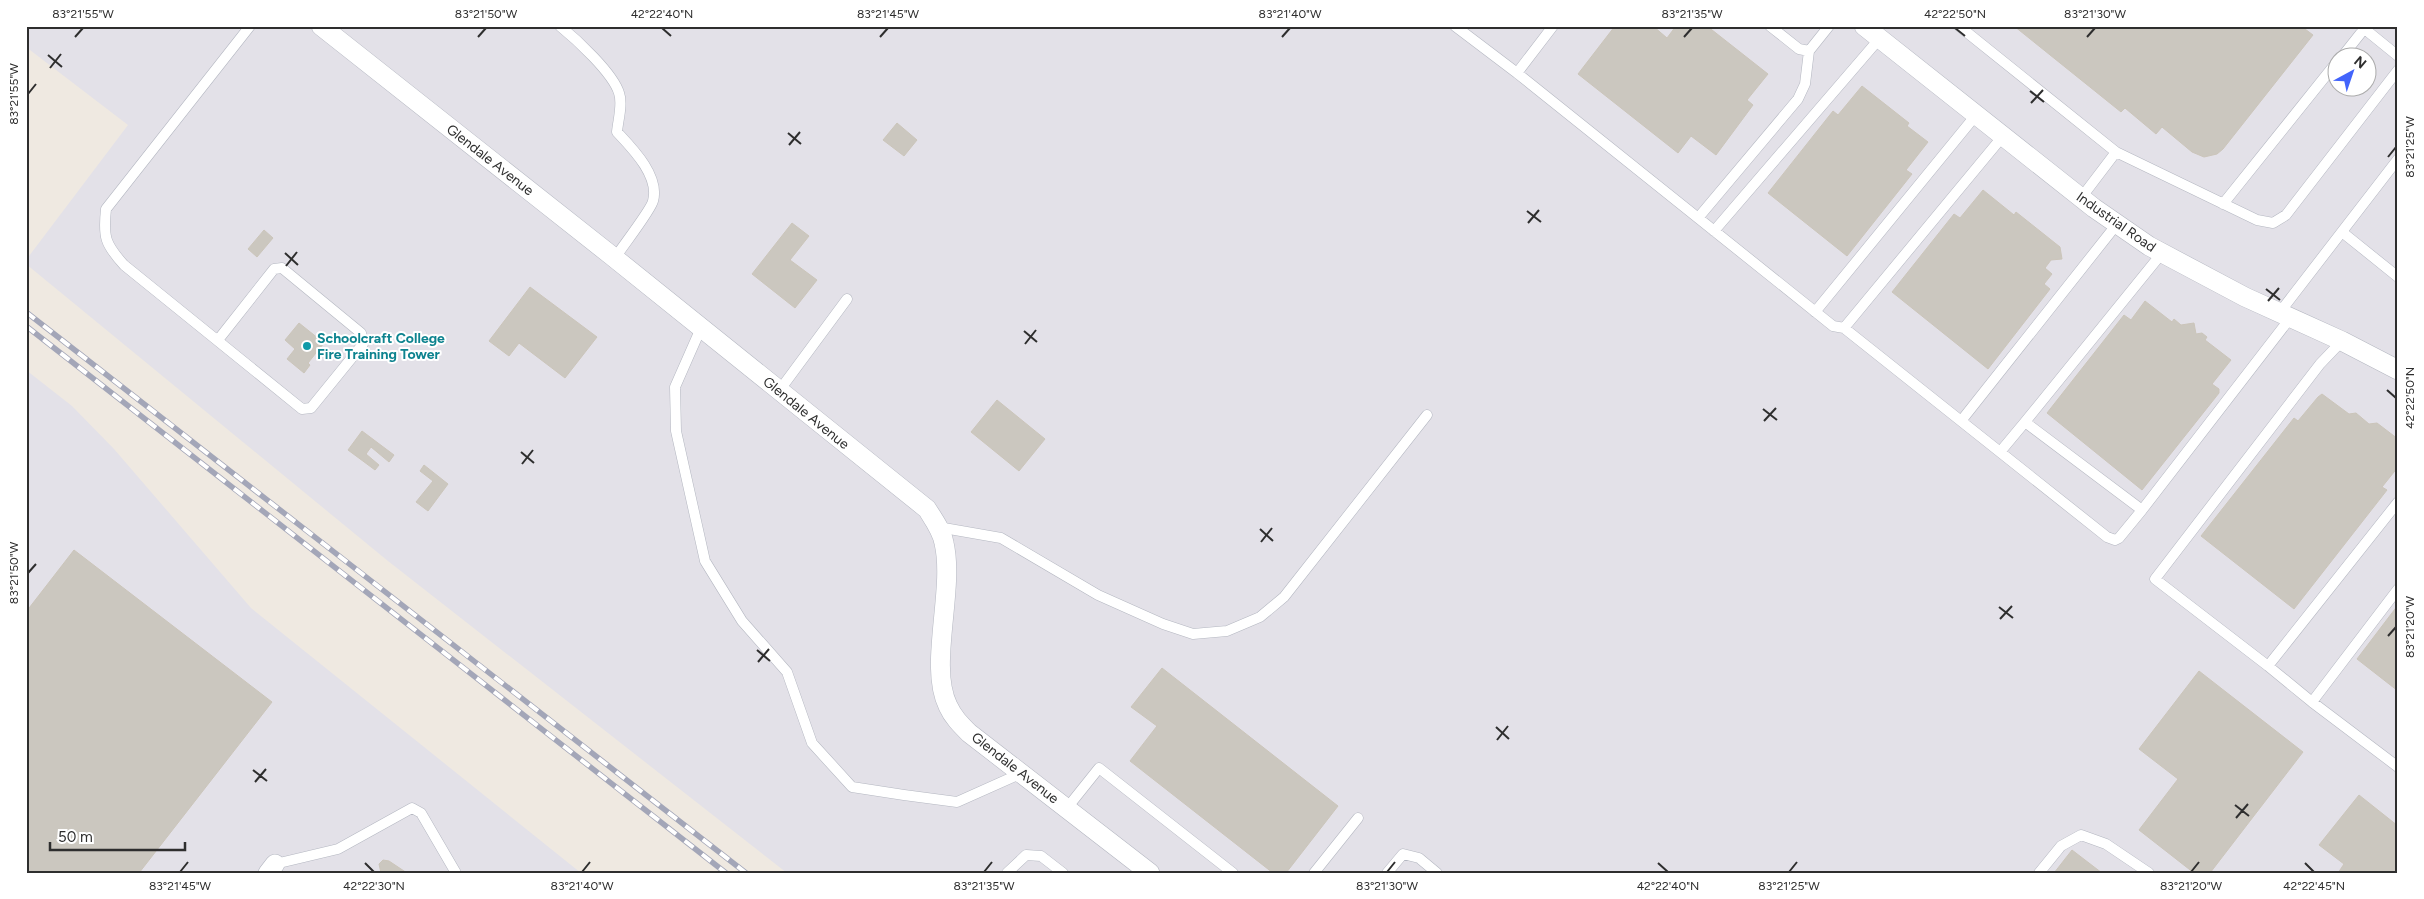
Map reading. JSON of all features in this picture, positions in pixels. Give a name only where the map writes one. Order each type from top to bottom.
[{"type":"street","name":"Glendale Avenue","points":[[320,26],[614,258],[927,509],[938,527],[944,542],[947,572],[941,666],[943,694],[956,720],[969,733],[1150,873]]},
{"type":"street","name":"Industrial Road","points":[[1864,26],[2081,198],[2162,253],[2212,281],[2342,341],[2398,370]]},
{"type":"lane","points":[[218,340],[274,269],[282,268],[361,333],[364,344],[311,408],[302,408],[124,265],[108,247],[104,226],[106,209],[250,26]]},
{"type":"lane","points":[[560,26],[577,40],[615,82],[620,95],[617,132],[633,150],[653,182],[653,201],[614,258]]},
{"type":"lane","points":[[1456,26],[1815,312],[1833,326],[1844,328],[2107,537],[2115,540],[2119,538],[2142,510],[2285,315],[2342,232],[2398,159]]},
{"type":"lane","points":[[1516,73],[1553,26]]},
{"type":"lane","points":[[1770,26],[1799,49],[1808,51]]},
{"type":"lane","points":[[1698,218],[1798,99],[1805,84],[1808,51],[1829,26]]},
{"type":"lane","points":[[1959,26],[2116,152],[2258,220],[2273,223],[2286,215],[2398,70]]},
{"type":"lane","points":[[2348,48],[2362,28],[2398,56]]},
{"type":"lane","points":[[1714,231],[1880,38]]},
{"type":"lane","points":[[2223,204],[2326,75]]},
{"type":"lane","points":[[1815,312],[1976,115]]},
{"type":"lane","points":[[1844,328],[2003,136]]},
{"type":"lane","points":[[2081,198],[2116,152]]},
{"type":"lane","points":[[1961,421],[2117,224]]},
{"type":"lane","points":[[2342,232],[2398,277]]},
{"type":"lane","points":[[2000,452],[2162,253]]},
{"type":"lane","points":[[779,391],[847,299]]},
{"type":"lane","points":[[701,328],[675,387],[676,431],[705,561],[742,621],[788,672],[812,743],[852,787],[904,795],[957,802],[1022,773]]},
{"type":"lane","points":[[2342,341],[2320,364],[2155,579],[2398,767]]},
{"type":"lane","points":[[938,527],[1001,538],[1098,595],[1163,624],[1194,634],[1227,631],[1260,617],[1284,596],[1427,415]]},
{"type":"lane","points":[[2025,422],[2142,510]]},
{"type":"lane","points":[[2268,666],[2398,502]]},
{"type":"lane","points":[[2312,702],[2398,589]]},
{"type":"lane","points":[[1067,808],[1099,768],[1233,873]]},
{"type":"lane","points":[[272,868],[338,849],[412,808],[422,813],[456,873]]},
{"type":"lane","points":[[1314,873],[1358,818]]},
{"type":"lane","points":[[2038,873],[2061,846],[2081,835],[2106,844],[2149,873]]},
{"type":"lane","points":[[1387,873],[1402,854],[1418,858],[1438,873]]},
{"type":"lane","points":[[1007,873],[1026,855],[1041,856],[1063,873]]},
{"type":"shaded area","points":[[26,26],[2398,26],[2398,873],[787,873],[388,561],[26,264],[26,260],[128,125],[26,47]]},
{"type":"shaded area","points":[[26,370],[72,406],[114,449],[251,608],[581,873],[26,873]]},
{"type":"building","points":[[1615,26],[1653,26],[1667,38],[1676,26],[1707,26],[1768,74],[1747,100],[1753,105],[1716,155],[1691,136],[1678,153],[1578,74]]},
{"type":"building","points":[[2014,26],[2301,26],[2313,35],[2223,149],[2217,154],[2204,157],[2192,152],[2162,127],[2156,134],[2125,108],[2121,112]]},
{"type":"building","points":[[1862,86],[1909,123],[1907,126],[1928,142],[1906,170],[1912,174],[1847,256],[1768,193],[1833,111],[1838,115]]},
{"type":"building","points":[[897,123],[917,140],[904,156],[883,140]]},
{"type":"building","points":[[1983,190],[2014,215],[2016,212],[2060,247],[2062,259],[2051,260],[2045,268],[2052,274],[2044,284],[2050,289],[1988,369],[1892,292],[1954,214],[1960,218]]},
{"type":"building","points":[[792,223],[809,236],[790,260],[817,280],[795,308],[752,274]]},
{"type":"building","points":[[264,230],[273,238],[257,257],[248,249]]},
{"type":"building","points":[[530,287],[597,337],[565,378],[519,343],[509,356],[489,341]]},
{"type":"building","points":[[2145,301],[2172,322],[2174,319],[2181,325],[2194,323],[2196,334],[2202,333],[2207,337],[2205,340],[2231,360],[2212,384],[2219,389],[2219,393],[2142,490],[2047,413],[2124,315],[2131,320]]},
{"type":"building","name":"Schoolcraft College Fire Training Tower","points":[[299,323],[324,343],[308,363],[310,365],[304,373],[287,359],[295,349],[285,340]]},
{"type":"building","points":[[2322,394],[2349,414],[2356,413],[2369,424],[2377,423],[2398,439],[2398,467],[2382,487],[2387,490],[2294,609],[2201,536],[2294,418],[2298,421]]},
{"type":"building","points":[[997,400],[1045,439],[1019,471],[971,432]]},
{"type":"building","points":[[362,431],[394,455],[389,462],[371,447],[366,454],[379,465],[375,470],[348,450]]},
{"type":"building","points":[[424,465],[448,484],[428,511],[416,502],[433,481],[420,471]]},
{"type":"building","points":[[74,550],[272,702],[139,873],[26,873],[26,612]]},
{"type":"building","points":[[2398,605],[2398,691],[2357,659]]},
{"type":"building","points":[[1162,668],[1338,806],[1286,873],[1273,873],[1130,761],[1157,726],[1131,707]]},
{"type":"building","points":[[2199,671],[2303,752],[2210,873],[2194,873],[2139,830],[2178,779],[2139,749]]},
{"type":"building","points":[[2359,795],[2398,826],[2398,873],[2338,873],[2344,864],[2319,845]]},
{"type":"building","points":[[2072,850],[2102,873],[2054,873]]},
{"type":"building","points":[[383,860],[389,861],[407,873],[381,873],[379,864]]},
{"type":"railway","points":[[26,312],[746,873]]},
{"type":"railway","points":[[26,326],[726,873]]},
{"type":"place","name":"Schoolcraft College Fire Training Tower","points":[[307,346]]}]
